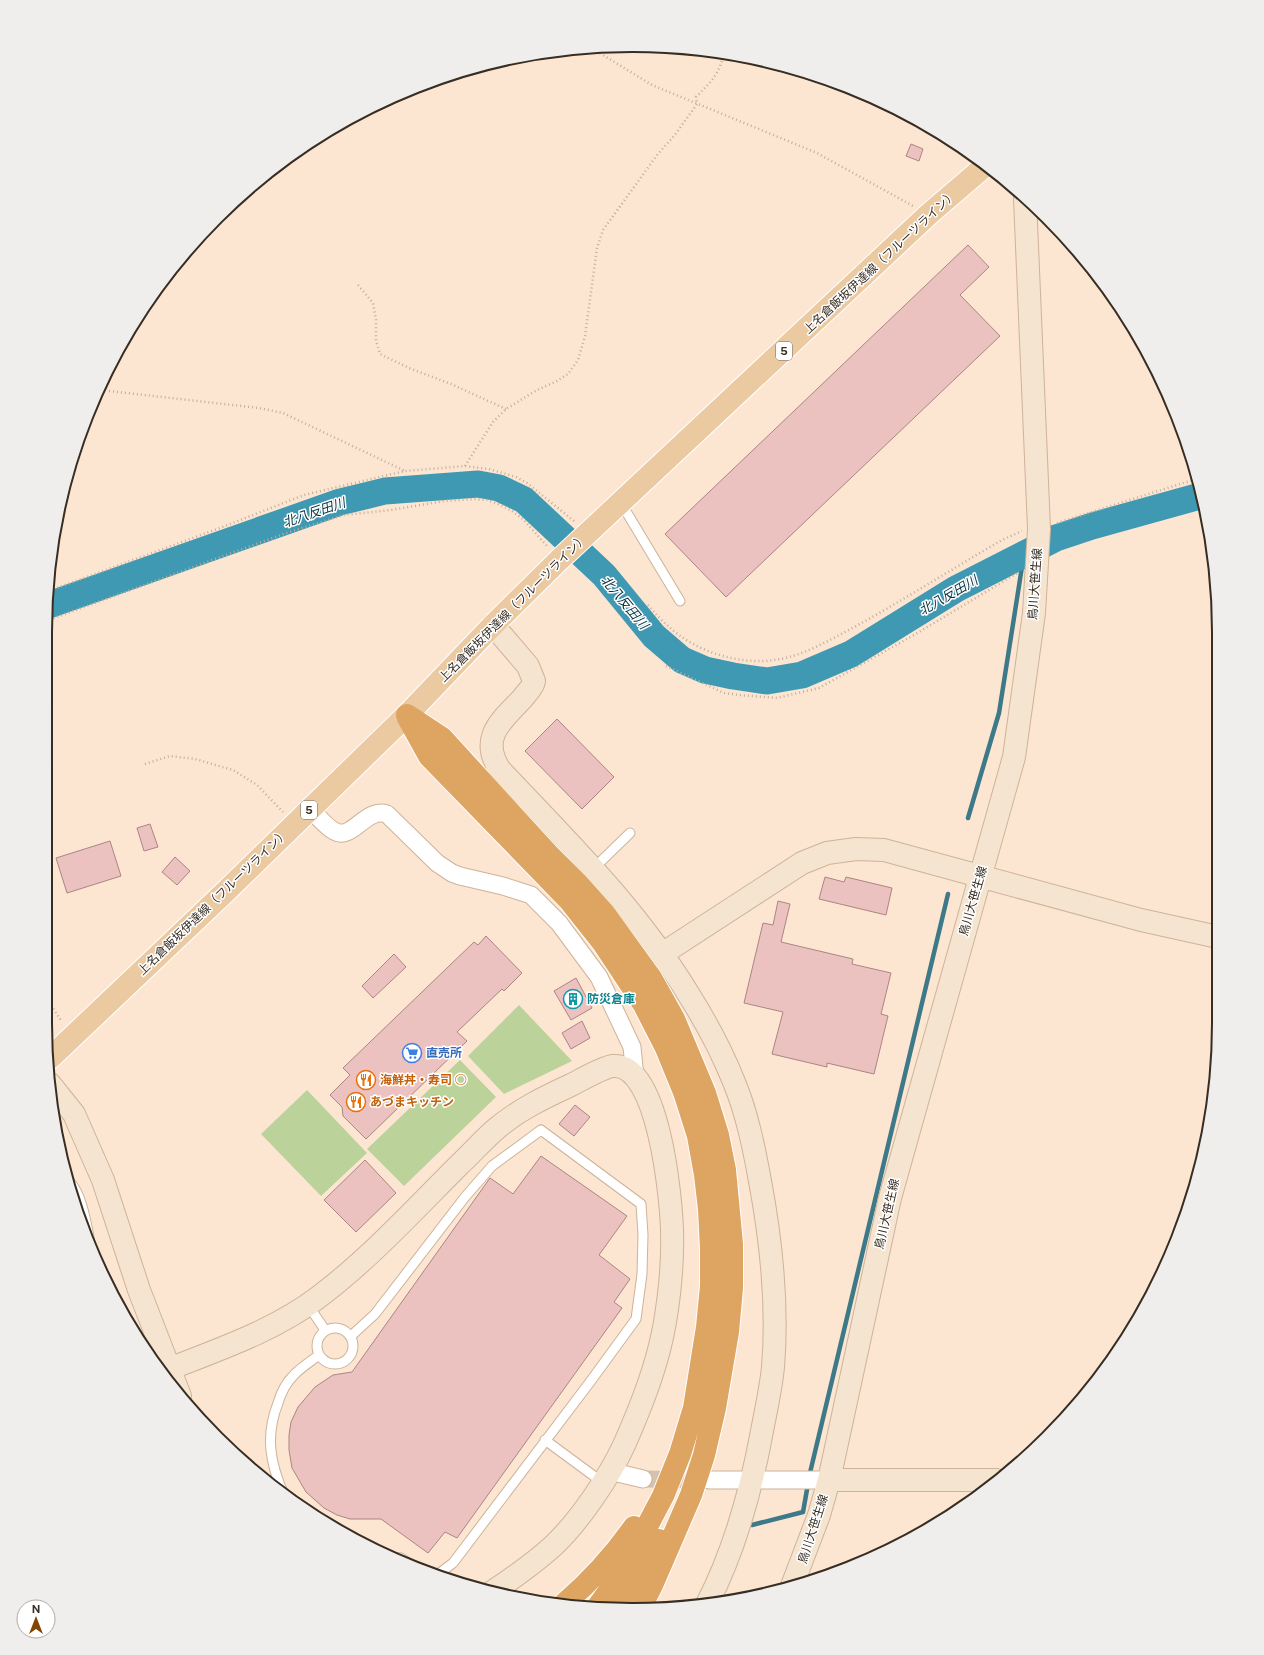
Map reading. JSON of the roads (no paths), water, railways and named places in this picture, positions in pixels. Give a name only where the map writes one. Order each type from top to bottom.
[{"type":"highway","points":[[407,716],[442,738],[604,913],[651,978],[674,1019],[705,1093],[718,1136],[725,1170],[732,1244],[732,1288],[728,1332],[715,1408],[704,1455],[691,1495],[643,1603]]},
{"type":"highway","points":[[407,716],[429,756],[569,900],[603,943],[644,1005],[666,1048],[684,1092],[698,1136],[709,1209],[711,1249],[710,1293],[702,1363],[694,1408],[680,1454],[663,1496],[623,1572],[601,1602]]},
{"type":"highway","points":[[621,1603],[651,1556],[672,1515],[684,1490],[715,1408]]},
{"type":"highway","points":[[569,1599],[592,1580],[620,1547],[650,1505],[680,1454]]},
{"type":"main road","name":"上名倉飯坂伊達線（フルーツライン）","points":[[53,1055],[70,1037],[223,894],[407,716],[493,625],[561,558],[929,214],[981,169]]},
{"type":"street","name":"鳥川大笹生線","points":[[795,1579],[820,1515],[829,1480],[890,1198],[1014,757],[1034,612],[1038,526],[1026,207]]},
{"type":"street","points":[[493,625],[528,666],[534,681],[529,690],[498,726],[492,741],[493,759],[500,770],[594,869],[636,917],[662,954],[693,1002],[714,1040],[735,1083],[748,1125],[769,1232],[774,1331],[773,1368],[753,1480],[735,1537],[710,1598]]},
{"type":"street","points":[[310,809],[333,831],[340,834],[349,831],[372,814],[382,812],[387,814],[445,869],[460,876],[531,895],[559,923],[599,977],[632,1047],[635,1077]]},
{"type":"street","points":[[662,954],[802,863],[827,853],[856,849],[884,850],[1141,920],[1212,937]]},
{"type":"street","points":[[169,1369],[249,1336],[285,1319],[308,1305],[360,1262],[498,1128],[529,1106],[590,1075],[614,1066],[627,1069],[645,1090],[653,1111],[667,1174],[672,1230],[669,1292],[657,1359],[648,1387],[624,1444],[606,1476],[576,1519],[554,1545],[521,1573],[499,1587]]},
{"type":"street","points":[[56,1092],[74,1114],[103,1180],[139,1290],[172,1376]]},
{"type":"street","points":[[606,1476],[643,1479]]},
{"type":"street","points":[[709,1480],[989,1480]]},
{"type":"lane","points":[[621,503],[680,601]]},
{"type":"lane","points":[[594,869],[630,833]]},
{"type":"lane","points":[[350,1336],[375,1314],[465,1197],[492,1166],[541,1130],[641,1204],[644,1235],[642,1274],[636,1319],[590,1382],[452,1563],[442,1571]]},
{"type":"lane","points":[[308,1305],[325,1330]]},
{"type":"lane","points":[[335,1328],[344,1330],[350,1336],[353,1346],[351,1355],[344,1362],[335,1364],[326,1362],[319,1355],[316,1346],[319,1337],[325,1330],[335,1328]]},
{"type":"lane","points":[[279,1483],[272,1464],[270,1429],[282,1391],[300,1369],[319,1355]]},
{"type":"lane","points":[[546,1440],[606,1476]]},
{"type":"waterway","name":"北八反田川","points":[[53,604],[340,502],[385,491],[478,484],[499,488],[524,500],[604,575],[654,636],[682,660],[705,670],[767,681],[802,675],[851,654],[956,589],[1056,538],[1092,526],[1196,497]]},
{"type":"waterway","points":[[968,818],[999,713],[1024,554]]},
{"type":"waterway","points":[[809,1477],[948,894]]},
{"type":"waterway","points":[[752,1525],[803,1512],[808,1484]]},
{"type":"tunnel","points":[[643,1479],[707,1480]]},
{"type":"place","name":"防災倉庫","points":[[573,999]]},
{"type":"place","name":"直売所","points":[[412,1053]]},
{"type":"place","name":"海鮮丼・寿司 ○","points":[[366,1080]]},
{"type":"place","name":"あづまキッチン","points":[[356,1102]]}]
